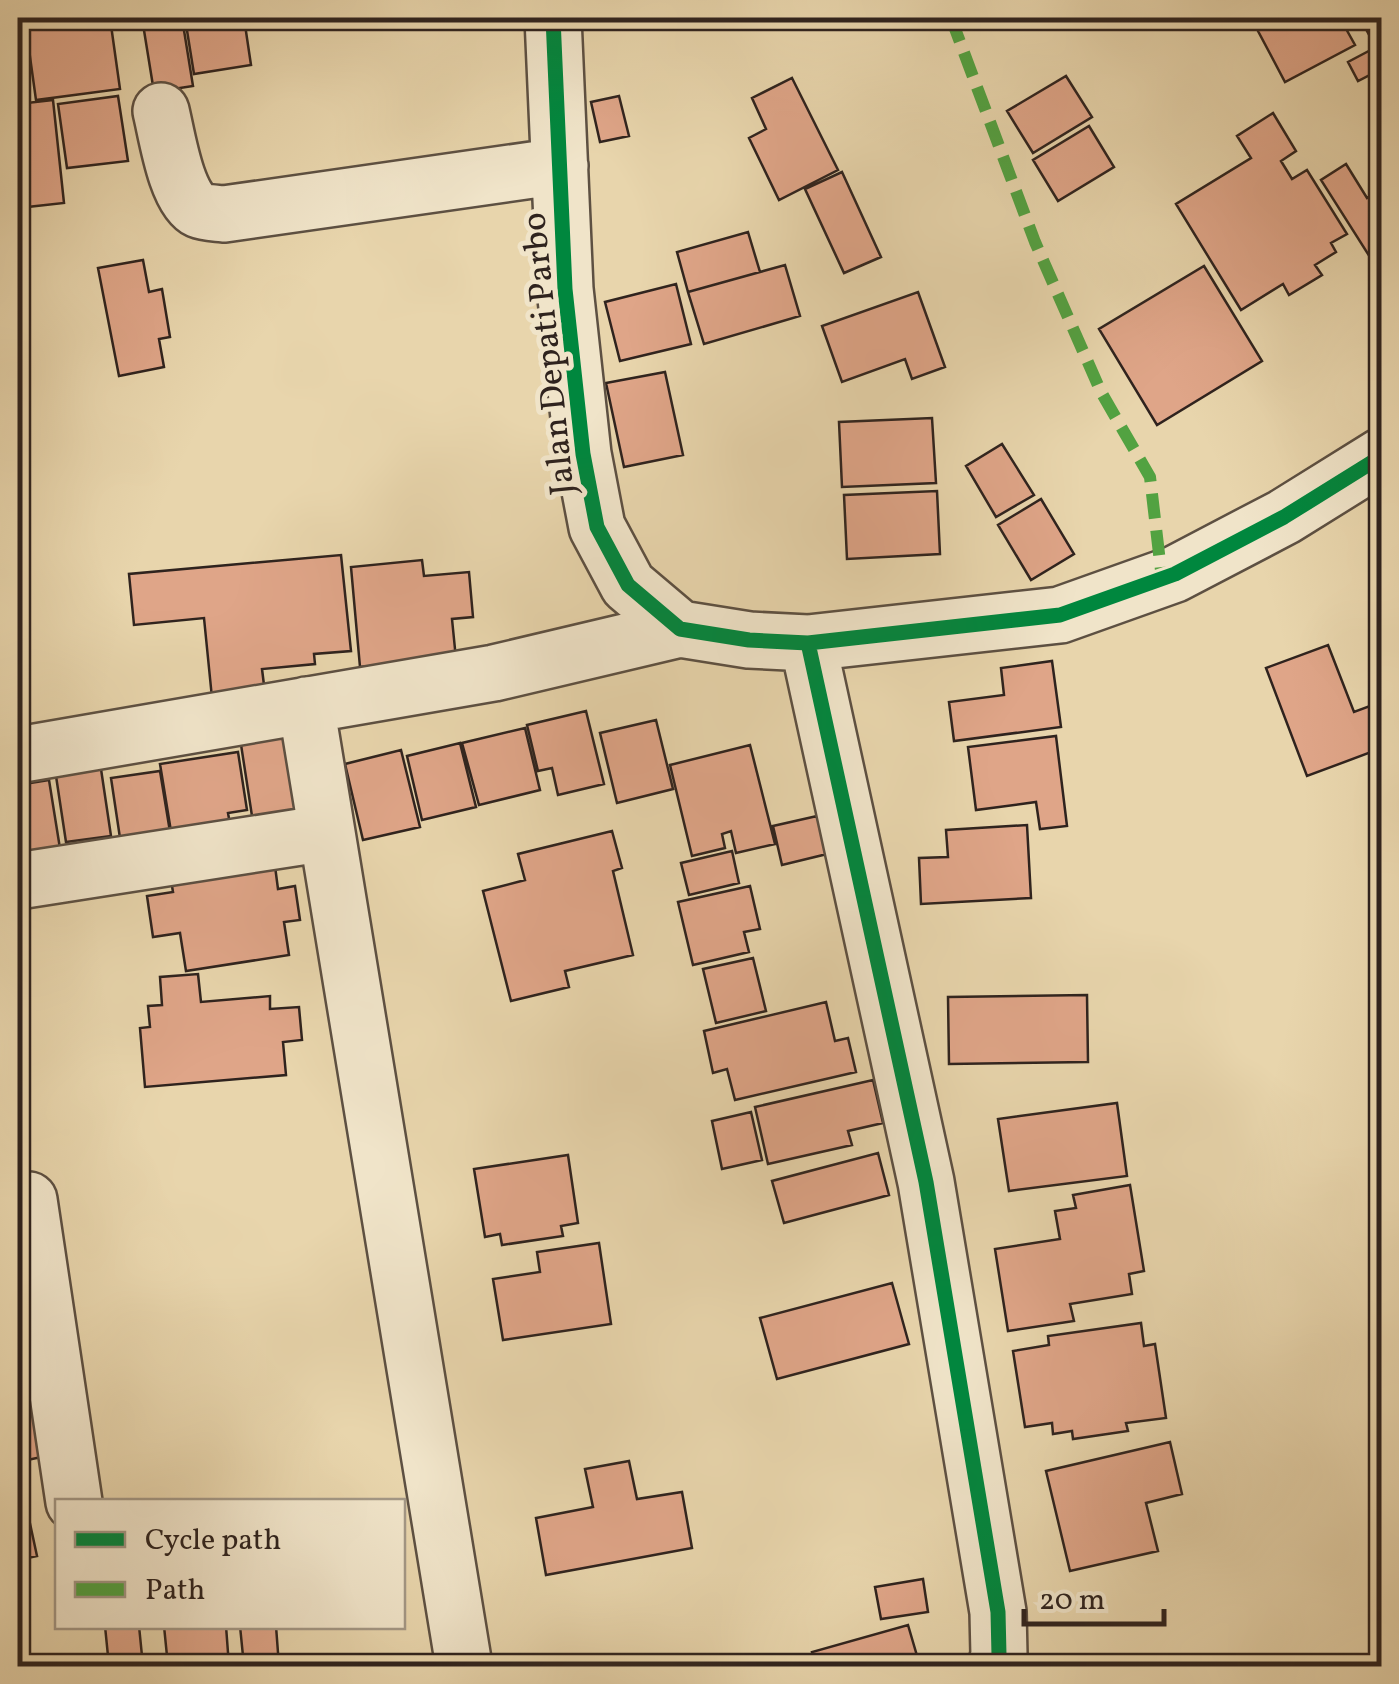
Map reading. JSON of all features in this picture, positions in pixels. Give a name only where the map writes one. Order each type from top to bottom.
[{"type":"street","name":"Jalan Depati Parbo","points":[[553,18],[565,288],[583,454],[597,526],[628,585],[680,629]]},
{"type":"street","points":[[160,111],[178,181],[190,202],[209,212],[224,214],[560,166]]},
{"type":"street","points":[[18,755],[494,672],[680,629],[749,640],[808,642],[1060,615],[1175,574],[1284,517],[1382,456]]},
{"type":"street","points":[[808,642],[926,1182],[998,1612],[996,1666]]},
{"type":"street","points":[[306,706],[422,1540],[464,1666]]},
{"type":"street","points":[[18,881],[326,833]]},
{"type":"street","points":[[29,1200],[74,1499]]},
{"type":"building","points":[[110,18],[120,89],[36,100],[26,28]]},
{"type":"building","points":[[142,18],[182,18],[193,86],[154,92]]},
{"type":"building","points":[[185,18],[244,18],[251,65],[194,74]]},
{"type":"building","points":[[1282,18],[1340,18],[1355,45],[1285,82],[1258,31]]},
{"type":"building","points":[[1360,18],[1382,18],[1382,40],[1374,44]]},
{"type":"building","points":[[1382,44],[1382,95],[1370,75],[1358,81],[1348,62]]},
{"type":"building","points":[[1066,76],[1092,117],[1033,153],[1007,111]]},
{"type":"building","points":[[792,78],[838,170],[779,200],[749,138],[766,129],[752,98]]},
{"type":"building","points":[[118,96],[128,161],[67,168],[58,104]]},
{"type":"building","points":[[619,96],[629,136],[600,142],[591,102]]},
{"type":"building","points":[[53,100],[64,203],[18,208],[18,104]]},
{"type":"building","points":[[1273,113],[1296,151],[1281,161],[1292,179],[1307,170],[1347,234],[1331,243],[1336,252],[1315,265],[1322,275],[1289,295],[1283,284],[1241,310],[1176,204],[1251,158],[1237,136]]},
{"type":"building","points":[[1089,126],[1114,167],[1058,201],[1033,160]]},
{"type":"building","points":[[1346,164],[1367,198],[1382,189],[1382,276],[1321,180]]},
{"type":"building","points":[[842,172],[881,257],[844,273],[805,189]]},
{"type":"building","points":[[748,232],[760,272],[688,292],[677,252]]},
{"type":"building","points":[[143,260],[149,292],[162,289],[170,337],[159,339],[164,367],[119,376],[98,268]]},
{"type":"building","points":[[785,265],[800,316],[704,344],[688,292]]},
{"type":"building","points":[[1204,266],[1262,361],[1157,425],[1099,329]]},
{"type":"building","points":[[676,284],[691,344],[620,361],[605,302]]},
{"type":"building","points":[[918,292],[945,367],[912,379],[905,359],[842,382],[822,326]]},
{"type":"building","points":[[665,372],[683,455],[624,467],[606,383]]},
{"type":"building","points":[[932,418],[936,483],[842,487],[839,422]]},
{"type":"building","points":[[1002,444],[1034,495],[996,517],[966,466]]},
{"type":"building","points":[[937,491],[940,554],[847,559],[844,495]]},
{"type":"building","points":[[1041,499],[1074,554],[1031,580],[998,525]]},
{"type":"building","points":[[341,555],[351,651],[314,654],[315,664],[262,669],[265,693],[212,698],[204,618],[134,625],[129,574]]},
{"type":"building","points":[[422,560],[424,576],[469,572],[473,617],[452,619],[456,659],[360,667],[351,567]]},
{"type":"building","points":[[1328,645],[1354,712],[1378,703],[1382,712],[1382,748],[1307,776],[1266,668]]},
{"type":"building","points":[[1052,661],[1061,727],[954,741],[949,702],[1004,695],[1001,668]]},
{"type":"building","points":[[586,711],[604,784],[558,795],[552,768],[538,771],[527,725]]},
{"type":"building","points":[[656,720],[673,789],[617,803],[600,733]]},
{"type":"building","points":[[525,728],[540,790],[479,805],[462,743]]},
{"type":"building","points":[[301,729],[315,820],[254,829],[240,738]]},
{"type":"building","points":[[1056,736],[1067,826],[1040,829],[1036,802],[976,810],[968,747]]},
{"type":"building","points":[[460,743],[476,807],[422,820],[407,756]]},
{"type":"building","points":[[750,745],[775,844],[736,853],[731,831],[722,834],[725,848],[692,856],[670,765]]},
{"type":"building","points":[[401,750],[420,827],[363,840],[345,764]]},
{"type":"building","points":[[238,752],[247,810],[228,813],[233,841],[174,850],[160,764]]},
{"type":"building","points":[[101,769],[111,836],[66,842],[56,776]]},
{"type":"building","points":[[160,771],[173,850],[123,858],[111,778]]},
{"type":"building","points":[[49,780],[62,861],[18,867],[18,785]]},
{"type":"building","points":[[817,816],[827,854],[782,865],[773,826]]},
{"type":"building","points":[[1027,825],[1031,898],[921,904],[919,858],[948,857],[946,830]]},
{"type":"building","points":[[612,831],[622,868],[613,871],[633,955],[565,971],[569,987],[511,1001],[483,891],[525,880],[518,854]]},
{"type":"building","points":[[273,851],[278,889],[295,886],[300,920],[284,922],[289,955],[186,971],[180,933],[153,937],[147,896],[173,892],[169,868]]},
{"type":"building","points":[[732,851],[739,883],[689,895],[681,863]]},
{"type":"building","points":[[750,886],[760,929],[744,932],[749,952],[693,965],[678,902]]},
{"type":"building","points":[[753,958],[766,1011],[716,1023],[703,969]]},
{"type":"building","points":[[198,974],[201,1002],[270,996],[270,1009],[299,1007],[302,1040],[283,1042],[286,1075],[145,1087],[140,1028],[150,1027],[148,1006],[162,1005],[160,977]]},
{"type":"building","points":[[1087,995],[1088,1062],[949,1064],[948,997]]},
{"type":"building","points":[[826,1002],[835,1041],[848,1038],[856,1072],[735,1100],[727,1069],[713,1073],[704,1031]]},
{"type":"building","points":[[873,1080],[883,1123],[848,1131],[852,1145],[768,1164],[755,1107]]},
{"type":"building","points":[[1117,1103],[1127,1176],[1009,1191],[998,1119]]},
{"type":"building","points":[[751,1112],[762,1160],[722,1169],[712,1121]]},
{"type":"building","points":[[878,1153],[889,1195],[784,1223],[772,1181]]},
{"type":"building","points":[[568,1155],[578,1223],[561,1226],[563,1236],[502,1245],[500,1234],[485,1237],[474,1169]]},
{"type":"building","points":[[1130,1185],[1144,1271],[1129,1274],[1132,1294],[1070,1304],[1074,1321],[1008,1331],[995,1249],[1060,1239],[1055,1211],[1076,1208],[1073,1195]]},
{"type":"building","points":[[599,1243],[611,1324],[503,1340],[493,1279],[540,1272],[537,1252]]},
{"type":"building","points":[[892,1283],[909,1344],[777,1379],[760,1318]]},
{"type":"building","points":[[23,1322],[36,1381],[18,1384],[18,1323]]},
{"type":"building","points":[[1141,1323],[1144,1346],[1155,1344],[1166,1418],[1126,1423],[1128,1431],[1073,1439],[1072,1431],[1053,1434],[1052,1423],[1025,1427],[1013,1351],[1049,1345],[1048,1336]]},
{"type":"building","points":[[41,1405],[51,1455],[18,1462],[18,1410]]},
{"type":"building","points":[[1170,1442],[1182,1494],[1146,1503],[1158,1551],[1070,1571],[1046,1471]]},
{"type":"building","points":[[629,1461],[637,1499],[682,1492],[692,1548],[546,1575],[536,1518],[593,1507],[585,1469]]},
{"type":"building","points":[[26,1505],[37,1556],[18,1560],[18,1506]]},
{"type":"building","points":[[923,1579],[928,1612],[881,1619],[875,1587]]},
{"type":"building","points":[[908,1625],[920,1666],[816,1666],[812,1652]]},
{"type":"building","points":[[105,1629],[139,1629],[143,1666],[109,1666]]},
{"type":"building","points":[[164,1629],[226,1629],[229,1666],[168,1666]]},
{"type":"building","points":[[240,1629],[276,1629],[279,1666],[244,1666]]},
{"type":"marked path","points":[[951,18],[1035,242],[1101,392],[1150,477],[1162,579]]},
{"type":"cycle path","points":[[553,18],[565,289],[583,454],[597,527],[628,585],[680,629],[749,640],[808,643],[1060,615],[1175,574],[1284,517],[1382,456]]},
{"type":"cycle path","points":[[808,643],[926,1182],[998,1612],[996,1666]]}]
